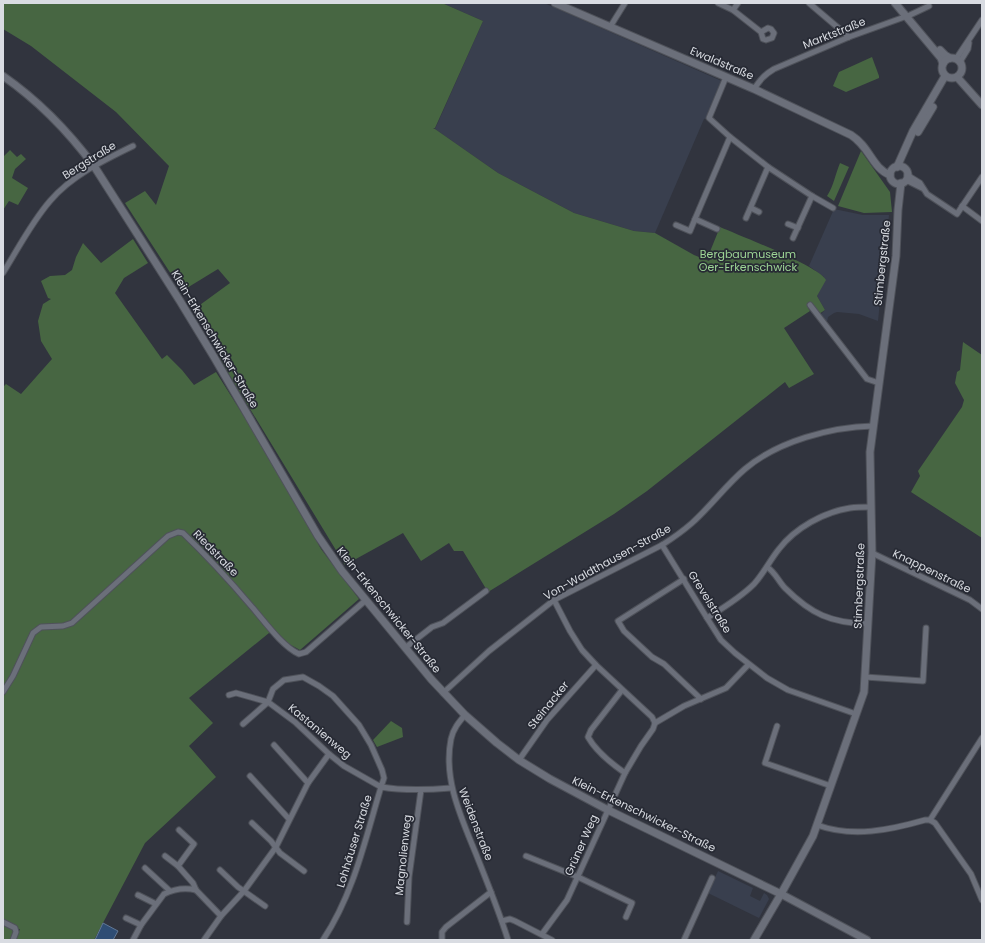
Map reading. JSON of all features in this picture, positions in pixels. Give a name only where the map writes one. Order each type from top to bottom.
[{"type":"street","name":"Ewaldstraße","points":[[555,3],[754,89],[852,135],[863,144],[871,156],[885,168],[895,170]]},
{"type":"street","points":[[610,27],[625,3]]},
{"type":"street","points":[[718,3],[733,10],[761,32]]},
{"type":"street","points":[[733,10],[738,3]]},
{"type":"street","points":[[809,3],[849,37]]},
{"type":"street","points":[[895,3],[945,55],[961,64],[959,74],[982,105]]},
{"type":"street","points":[[900,3],[908,16],[942,58],[942,70],[947,77]]},
{"type":"street","name":"Marktstraße","points":[[754,89],[758,81],[774,69],[849,37],[908,16],[929,6]]},
{"type":"street","points":[[943,64],[947,60],[956,60],[968,49],[970,40],[982,20]]},
{"type":"street","points":[[959,74],[947,77],[895,170],[892,180],[902,180],[923,188],[927,194],[957,214],[982,177]]},
{"type":"street","points":[[959,74],[970,84],[982,99]]},
{"type":"street","points":[[726,77],[709,118],[768,167],[812,196],[834,208]]},
{"type":"street","name":"Klein-Erkenschwicker-Straße","points":[[4,78],[48,112],[79,146],[94,166],[211,350],[318,536],[342,571],[405,648],[443,693],[465,715],[519,760],[550,780],[608,810],[782,894],[867,940]]},
{"type":"street","points":[[676,225],[690,231],[730,136]]},
{"type":"street","name":"Bergstraße","points":[[3,273],[50,200],[72,181],[94,166],[133,146]]},
{"type":"street","points":[[746,218],[768,167]]},
{"type":"street","name":"Stimbergstraße","points":[[754,940],[782,894],[817,825],[864,692],[872,553],[870,452],[896,256],[898,210],[902,180],[906,170],[895,170]]},
{"type":"street","points":[[794,238],[812,196]]},
{"type":"street","points":[[962,206],[982,221]]},
{"type":"street","points":[[751,208],[759,212]]},
{"type":"street","points":[[695,219],[717,229]]},
{"type":"street","points":[[788,224],[798,228]]},
{"type":"street","points":[[810,305],[867,379],[879,383]]},
{"type":"street","name":"Von-Waldthausen-Straße","points":[[443,693],[490,650],[554,600],[662,545],[678,535],[693,522],[720,492],[746,468],[767,455],[802,438],[838,430],[873,426]]},
{"type":"street","points":[[707,618],[736,600],[754,583],[780,548],[790,538],[814,521],[831,513],[850,508],[871,507]]},
{"type":"street","name":"Riedstraße","points":[[3,692],[13,676],[33,633],[41,627],[63,626],[72,623],[168,536],[175,533],[182,533],[195,544],[293,652],[299,654],[306,652],[366,600]]},
{"type":"street","name":"Grevelstraße","points":[[662,545],[721,640],[748,665],[788,690],[856,714]]},
{"type":"street","name":"Knappenstraße","points":[[872,553],[970,600],[982,609]]},
{"type":"street","points":[[767,567],[794,597],[806,607],[821,616],[839,621],[868,624]]},
{"type":"street","points":[[684,579],[618,621],[624,631],[652,657],[664,664],[701,699]]},
{"type":"street","points":[[405,648],[432,627],[443,623],[486,591]]},
{"type":"street","points":[[554,600],[570,632],[582,650],[622,690],[657,721]]},
{"type":"street","points":[[865,677],[923,681],[926,628]]},
{"type":"street","name":"Steinacker","points":[[519,760],[547,720],[596,665]]},
{"type":"street","name":"Grüner Weg","points":[[542,934],[567,900],[625,773],[640,746],[653,730],[657,721],[684,706],[726,688],[748,665]]},
{"type":"street","points":[[243,724],[268,702],[272,689],[284,680],[303,677],[324,690],[347,710],[359,725],[371,744],[382,770],[384,778],[382,787]]},
{"type":"street","points":[[622,690],[591,730],[588,737],[592,743],[625,773]]},
{"type":"street","name":"Kastanienweg","points":[[229,695],[236,693],[268,702],[295,722],[344,766],[382,787]]},
{"type":"street","name":"Weidenstraße","points":[[465,715],[455,728],[451,738],[449,754],[451,788],[508,940]]},
{"type":"street","points":[[777,726],[765,763],[831,786]]},
{"type":"street","points":[[930,820],[982,738]]},
{"type":"street","points":[[274,745],[308,783]]},
{"type":"street","points":[[204,940],[221,916],[244,891],[276,847],[308,783],[329,754]]},
{"type":"street","points":[[250,776],[289,819]]},
{"type":"street","name":"Lohhäuser Straße","points":[[323,940],[336,918],[355,877],[382,787],[402,790],[451,788]]},
{"type":"street","name":"Magnolienweg","points":[[407,922],[409,877],[421,790]]},
{"type":"street","points":[[817,825],[840,831],[868,832],[930,820],[935,823],[971,874],[981,894],[982,900]]},
{"type":"street","points":[[252,823],[280,853],[304,871]]},
{"type":"street","points":[[178,866],[194,844],[179,830]]},
{"type":"street","points":[[165,856],[178,866],[193,883],[196,890],[221,916]]},
{"type":"street","points":[[526,856],[578,877],[632,902],[626,917]]},
{"type":"street","points":[[145,868],[170,891]]},
{"type":"street","points":[[220,870],[244,891],[265,906]]},
{"type":"street","points":[[684,940],[712,878]]},
{"type":"street","points":[[133,940],[141,925],[164,894],[170,891],[187,888],[196,890]]},
{"type":"street","points":[[442,940],[442,932],[446,927],[491,892]]},
{"type":"street","points":[[138,895],[156,904]]},
{"type":"street","points":[[126,918],[141,925]]},
{"type":"street","points":[[502,921],[510,919],[552,940]]},
{"type":"street","points":[[3,922],[14,928],[16,932],[13,940]]},
{"type":"shaded area","points":[[442,3],[544,3],[724,82],[709,118],[704,119],[655,233],[634,231],[574,213],[498,173],[435,129],[483,21]]},
{"type":"shaded area","points":[[834,209],[863,215],[889,215],[878,321],[859,314],[837,312],[828,317],[827,322],[821,314],[825,310],[817,296],[824,277],[809,266]]},
{"type":"shaded area","points":[[718,871],[753,888],[750,896],[760,901],[764,893],[767,895],[769,899],[759,918],[708,893]]},
{"type":"green space","name":"Bergbaumuseum Oer-Erkenschwick","points":[[3,3],[442,3],[483,21],[435,128],[433,129],[498,173],[574,213],[634,231],[655,233],[694,255],[709,261],[712,255],[709,254],[720,227],[794,259],[820,274],[826,280],[817,296],[825,310],[819,314],[811,304],[808,308],[810,311],[784,328],[814,374],[789,388],[785,382],[647,491],[614,514],[488,592],[463,551],[454,551],[449,543],[421,561],[403,533],[345,565],[224,366],[205,328],[193,310],[230,283],[218,269],[182,291],[125,203],[145,191],[156,205],[169,166],[116,112],[31,46],[3,29]]},
{"type":"green space","points":[[872,57],[879,78],[846,92],[833,86],[839,72]]},
{"type":"green space","points":[[10,150],[17,157],[21,154],[26,159],[15,169],[12,178],[28,188],[18,205],[9,201],[3,210],[3,157]]},
{"type":"green space","points":[[861,151],[890,192],[892,212],[864,213],[838,206]]},
{"type":"green space","points":[[840,163],[849,167],[834,201],[827,196]]},
{"type":"green space","points":[[133,239],[148,263],[124,278],[115,293],[162,359],[167,355],[194,385],[216,372],[274,464],[321,549],[359,599],[300,650],[269,633],[189,698],[213,723],[189,746],[216,777],[145,843],[94,940],[15,940],[20,929],[16,930],[12,940],[3,940],[3,387],[6,384],[21,394],[52,359],[41,341],[38,321],[43,304],[51,299],[48,298],[41,281],[50,276],[65,275],[72,270],[76,257],[83,243],[101,263]],"holes":[[[180,530],[199,544],[220,566],[216,569]]]},
{"type":"green space","points":[[963,342],[982,355],[982,538],[911,492],[920,476],[918,471],[962,407],[964,400],[955,383],[957,372],[960,370]]},
{"type":"green space","points":[[391,721],[402,728],[403,737],[377,747],[373,740]]},
{"type":"water","points":[[103,923],[118,931],[113,940],[95,940]]}]
